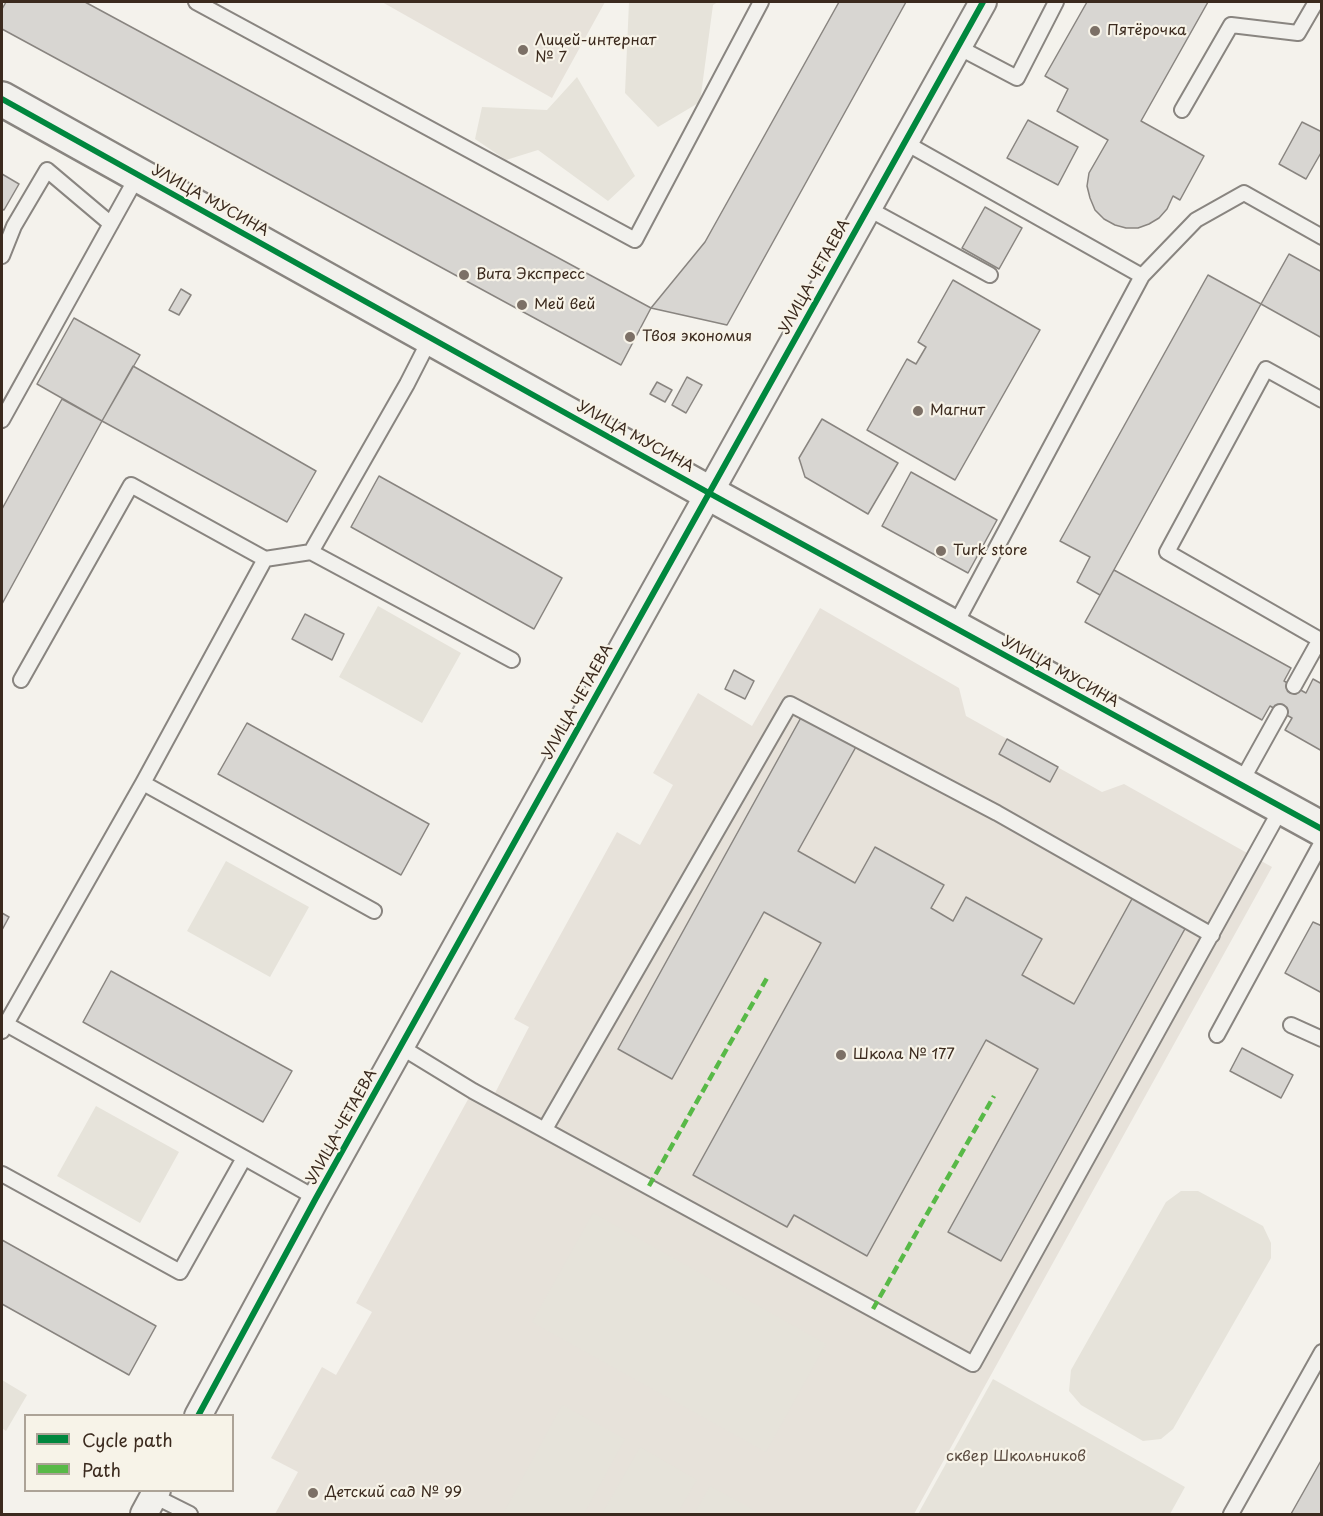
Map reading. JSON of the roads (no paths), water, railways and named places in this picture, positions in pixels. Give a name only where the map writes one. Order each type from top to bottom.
[{"type":"street","name":"УЛИЦА ЧЕТАЕВА","points":[[199,1414],[316,1198],[958,47],[975,4]]},
{"type":"street","name":"УЛИЦА МУСИНА","points":[[2,99],[1322,829]]},
{"type":"lane","points":[[196,2],[635,240],[761,2]]},
{"type":"lane","points":[[958,47],[1017,78],[1056,2]]},
{"type":"lane","points":[[1182,111],[1231,25],[1298,33],[1316,2]]},
{"type":"lane","points":[[904,142],[1142,276]]},
{"type":"lane","points":[[2,256],[14,226],[47,170],[111,224]]},
{"type":"lane","points":[[2,420],[138,175]]},
{"type":"lane","points":[[954,627],[1142,276],[1196,220],[1244,193],[1322,237]]},
{"type":"lane","points":[[867,208],[990,275]]},
{"type":"lane","points":[[311,552],[407,384],[431,337]]},
{"type":"lane","points":[[1294,686],[1320,641],[1167,552],[1266,369],[1322,400]]},
{"type":"lane","points":[[21,680],[131,485],[266,559],[311,552],[512,660]]},
{"type":"lane","points":[[266,559],[143,783],[4,1027],[316,1198]]},
{"type":"lane","points":[[545,1130],[790,704],[997,813],[1212,934]]},
{"type":"lane","points":[[1240,784],[1280,712]]},
{"type":"lane","points":[[143,783],[375,911]]},
{"type":"lane","points":[[401,1047],[473,1091],[972,1364],[1282,807]]},
{"type":"lane","points":[[1217,1035],[1322,842]]},
{"type":"lane","points":[[1291,1025],[1322,1039]]},
{"type":"lane","points":[[2,1174],[180,1272],[244,1158]]},
{"type":"lane","points":[[1231,1515],[1322,1352]]},
{"type":"lane","points":[[152,1500],[190,1515]]},
{"type":"place","name":"Пятёрочка","points":[[1095,31]]},
{"type":"place","name":"Лицей-интернат № 7","points":[[523,50]]},
{"type":"place","name":"Вита Экспресс","points":[[464,275]]},
{"type":"place","name":"Мей вей","points":[[522,305]]},
{"type":"place","name":"Твоя экономия","points":[[630,337]]},
{"type":"place","name":"Магнит","points":[[918,411]]},
{"type":"place","name":"Turk store","points":[[941,551]]},
{"type":"place","name":"Школа № 177","points":[[841,1055]]},
{"type":"place","name":"Детский сад № 99","points":[[313,1493]]},
{"type":"park label","name":"сквер Школьников","points":[[1016,1457]]}]
